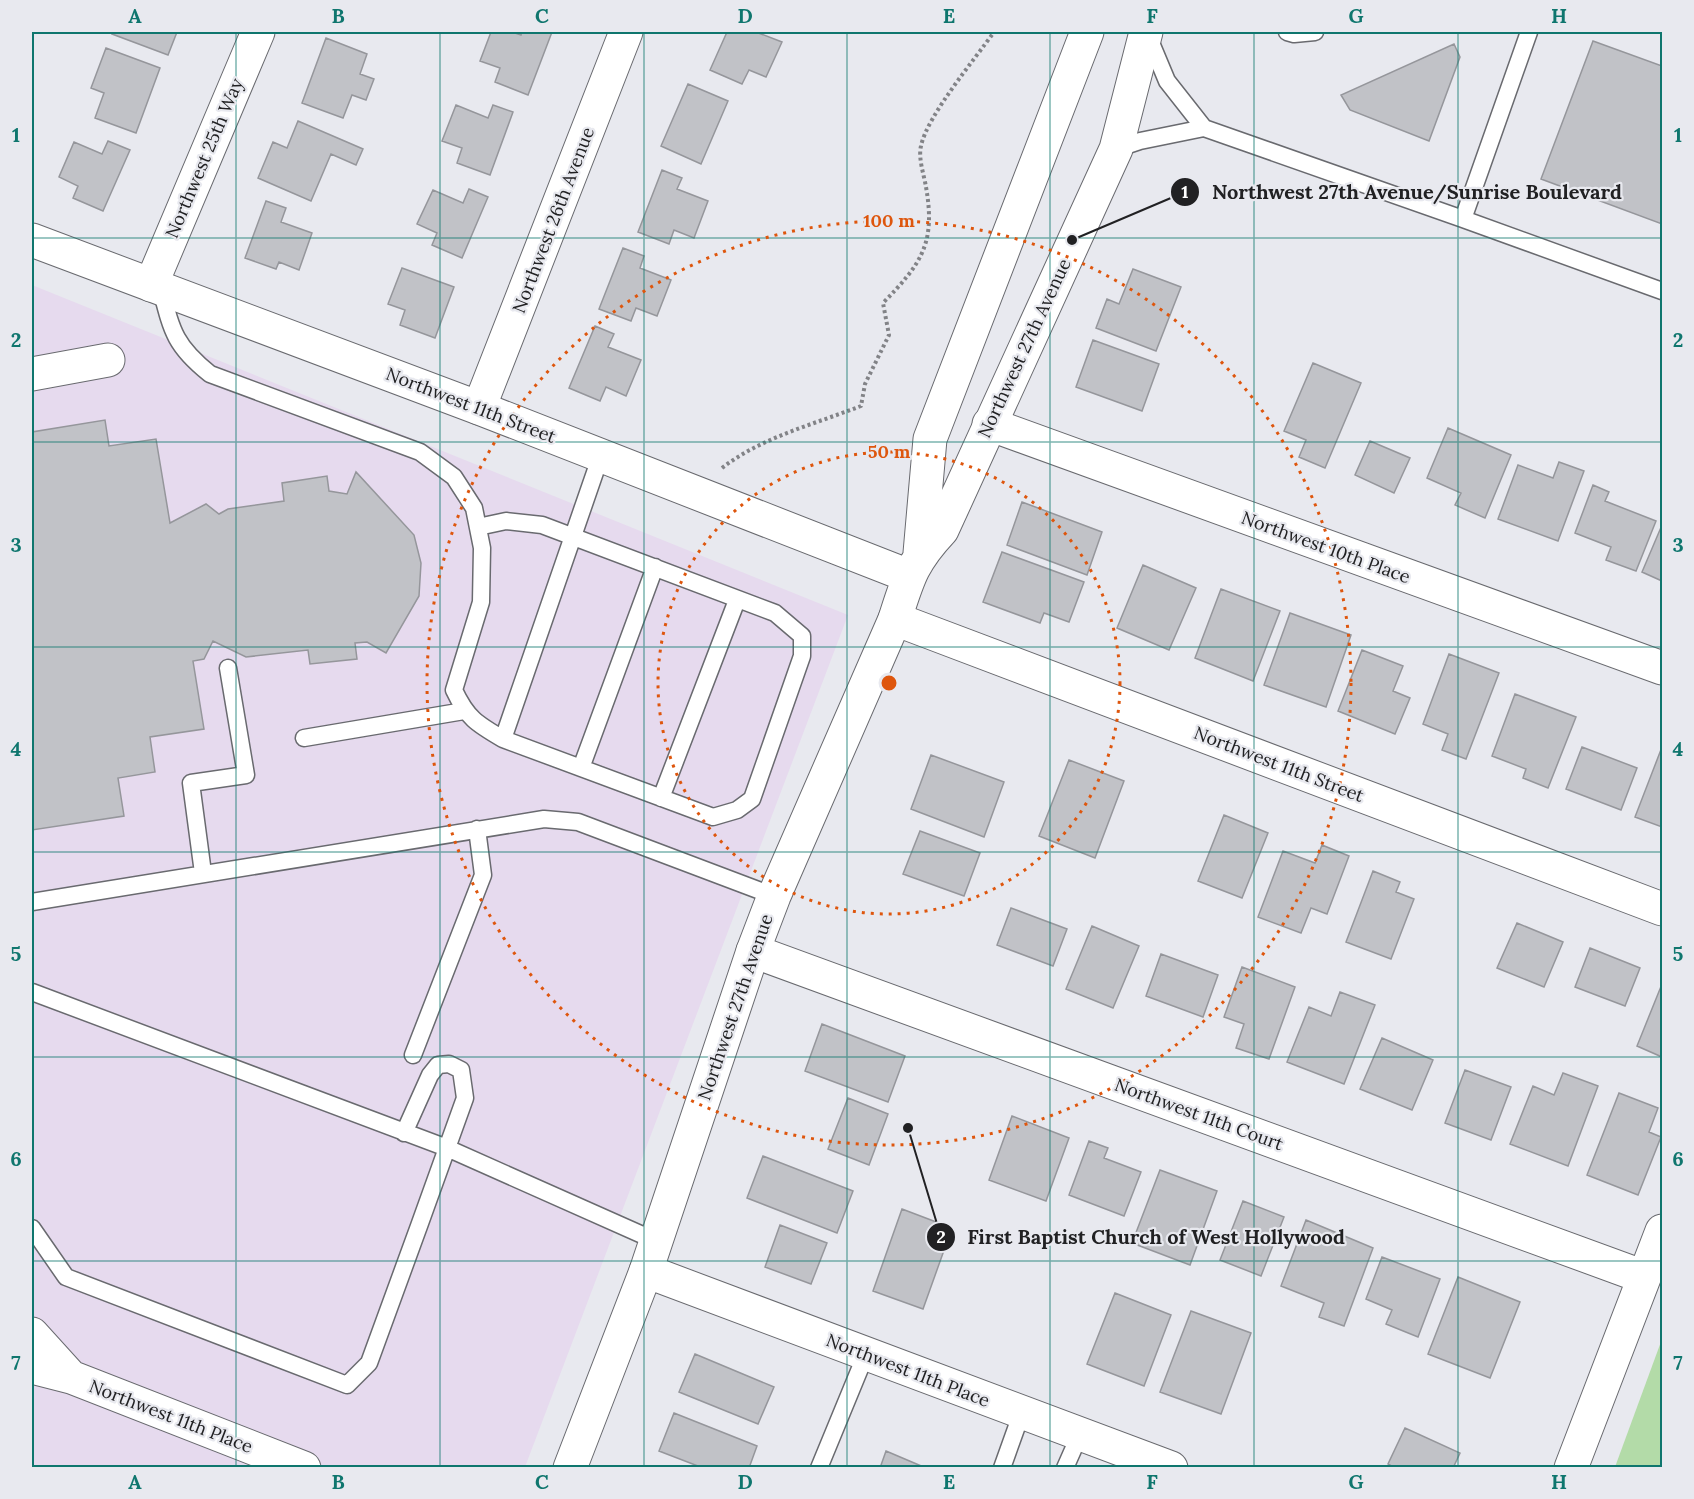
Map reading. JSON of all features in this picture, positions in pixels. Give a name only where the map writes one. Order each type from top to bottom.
[{"type":"street","name":"Northwest 25th Way","points":[[156,287],[258,32]]},
{"type":"street","name":"Northwest 26th Avenue","points":[[480,408],[627,32]]},
{"type":"street","name":"Northwest 27th Avenue","points":[[570,1467],[646,1271],[753,951],[774,896],[895,619],[915,564],[930,439],[1087,32]]},
{"type":"street","name":"Northwest 27th Avenue","points":[[915,564],[942,530],[1116,149],[1146,32]]},
{"type":"street","name":"Northwest 11th Street","points":[[32,240],[601,455],[915,564]]},
{"type":"street","points":[[32,374],[108,360]]},
{"type":"street","name":"Northwest 10th Place","points":[[989,424],[1662,669]]},
{"type":"street","name":"Northwest 11th Street","points":[[895,619],[1662,909]]},
{"type":"street","name":"Northwest 11th Court","points":[[753,951],[1644,1277]]},
{"type":"street","points":[[1571,1467],[1662,1231]]},
{"type":"street","name":"Northwest 11th Place","points":[[646,1271],[1171,1467]]},
{"type":"street","name":"Northwest 11th Place","points":[[32,1334],[71,1377]]},
{"type":"street","name":"Northwest 11th Place","points":[[32,1367],[71,1377],[304,1467]]},
{"type":"lane","points":[[1146,32],[1167,81],[1204,128]]},
{"type":"lane","points":[[1287,32],[1315,32]]},
{"type":"lane","points":[[1463,219],[1529,32]]},
{"type":"lane","points":[[1116,149],[1140,141],[1204,128],[1662,291]]},
{"type":"lane","points":[[156,287],[171,330],[186,355],[210,374],[420,452],[454,477],[474,508],[477,527],[482,548],[481,602],[454,690],[464,711],[474,722],[503,739],[713,818],[737,810],[752,799],[802,656],[802,636],[775,613],[542,525],[506,521],[477,527]]},
{"type":"lane","points":[[503,739],[601,455]]},
{"type":"lane","points":[[581,768],[654,567]]},
{"type":"lane","points":[[661,798],[737,600]]},
{"type":"lane","points":[[203,873],[192,783],[246,775],[228,668]]},
{"type":"lane","points":[[304,738],[464,711]]},
{"type":"lane","points":[[32,902],[544,819],[578,822],[774,896]]},
{"type":"lane","points":[[413,1055],[483,875],[477,829]]},
{"type":"lane","points":[[32,992],[447,1148],[656,1241]]},
{"type":"lane","points":[[32,1228],[66,1277],[347,1385],[369,1363],[447,1148],[465,1098],[461,1070],[449,1064],[438,1065],[430,1075],[404,1133]]},
{"type":"lane","points":[[819,1467],[866,1354]]},
{"type":"lane","points":[[1002,1467],[1022,1412]]},
{"type":"lane","points":[[1065,1467],[1080,1434]]},
{"type":"path","points":[[720,469],[738,456],[776,438],[861,406],[865,384],[889,335],[883,303],[914,272],[926,249],[930,204],[920,149],[927,128],[994,32]]},
{"type":"shaded area","points":[[32,285],[848,615],[525,1467],[32,1467]]},
{"type":"green space","points":[[1662,1339],[1662,1467],[1615,1467]]},
{"type":"building","points":[[113,32],[177,32],[168,55],[112,34]]},
{"type":"building","points":[[491,32],[512,32],[521,35],[522,32],[552,32],[528,95],[495,82],[500,68],[480,61]]},
{"type":"building","points":[[727,32],[756,32],[782,42],[766,77],[749,70],[742,84],[710,70]]},
{"type":"building","points":[[326,38],[367,54],[360,74],[374,79],[366,100],[352,95],[343,118],[302,103]]},
{"type":"building","points":[[1593,41],[1662,66],[1662,224],[1541,179]]},
{"type":"building","points":[[1454,44],[1460,57],[1429,141],[1350,110],[1341,95]]},
{"type":"building","points":[[106,48],[160,68],[136,133],[95,118],[104,93],[91,88]]},
{"type":"building","points":[[688,84],[728,101],[701,164],[661,146]]},
{"type":"building","points":[[456,105],[488,118],[493,105],[513,112],[490,175],[457,163],[462,148],[442,141]]},
{"type":"building","points":[[298,121],[363,149],[356,165],[331,154],[311,201],[258,178],[273,142],[287,148]]},
{"type":"building","points":[[108,141],[130,150],[103,211],[73,198],[78,186],[59,177],[74,142],[102,154]]},
{"type":"building","points":[[662,170],[682,178],[677,189],[708,201],[694,238],[674,230],[669,244],[638,232]]},
{"type":"building","points":[[469,189],[488,197],[462,258],[432,245],[437,233],[417,224],[433,190],[463,203]]},
{"type":"building","points":[[266,201],[286,208],[281,222],[312,233],[299,270],[279,262],[276,269],[245,258]]},
{"type":"building","points":[[623,248],[644,256],[640,268],[671,280],[657,316],[636,308],[631,321],[599,309]]},
{"type":"building","points":[[402,268],[454,287],[435,338],[400,325],[405,310],[388,304]]},
{"type":"building","points":[[1133,269],[1181,287],[1156,351],[1096,328],[1107,299],[1119,304]]},
{"type":"building","points":[[595,326],[614,334],[608,347],[641,360],[626,396],[606,387],[600,401],[569,388]]},
{"type":"building","points":[[1093,340],[1159,364],[1142,411],[1076,387]]},
{"type":"building","points":[[1313,363],[1361,383],[1325,468],[1299,457],[1306,440],[1284,431]]},
{"type":"building","points":[[105,420],[109,446],[156,439],[170,523],[206,504],[219,514],[228,509],[284,501],[282,483],[327,476],[329,491],[347,494],[356,472],[414,535],[421,563],[419,596],[386,653],[367,642],[355,643],[357,659],[310,664],[308,650],[246,657],[213,641],[204,659],[193,661],[204,729],[150,737],[155,772],[118,778],[124,816],[32,830],[32,432]]},
{"type":"building","points":[[1448,428],[1511,455],[1485,518],[1455,505],[1461,493],[1427,478]]},
{"type":"building","points":[[1370,441],[1410,458],[1394,493],[1355,475]]},
{"type":"building","points":[[1559,462],[1584,471],[1558,541],[1498,519],[1518,465],[1553,478]]},
{"type":"building","points":[[1593,485],[1609,492],[1605,501],[1656,521],[1636,571],[1606,560],[1611,547],[1575,533]]},
{"type":"building","points":[[1022,502],[1102,532],[1087,575],[1007,545]]},
{"type":"building","points":[[1662,525],[1662,581],[1642,572]]},
{"type":"building","points":[[1002,552],[1084,582],[1069,622],[1044,613],[1040,623],[983,602]]},
{"type":"building","points":[[1143,565],[1196,588],[1169,650],[1117,628]]},
{"type":"building","points":[[1221,589],[1280,611],[1253,681],[1195,658]]},
{"type":"building","points":[[1290,613],[1351,635],[1326,707],[1264,685]]},
{"type":"building","points":[[1362,650],[1403,666],[1393,691],[1410,698],[1395,734],[1338,711]]},
{"type":"building","points":[[1449,654],[1499,673],[1466,759],[1442,750],[1448,734],[1423,724]]},
{"type":"building","points":[[1515,694],[1576,717],[1548,788],[1523,778],[1526,769],[1492,756]]},
{"type":"building","points":[[1582,747],[1637,768],[1621,810],[1566,789]]},
{"type":"building","points":[[1662,747],[1662,827],[1635,817]]},
{"type":"building","points":[[931,755],[1004,782],[984,837],[911,809]]},
{"type":"building","points":[[1069,760],[1124,781],[1095,858],[1039,836]]},
{"type":"building","points":[[1224,815],[1268,833],[1242,898],[1198,881]]},
{"type":"building","points":[[920,831],[980,853],[964,896],[903,874]]},
{"type":"building","points":[[1322,845],[1349,856],[1327,914],[1311,908],[1301,933],[1258,917],[1283,851],[1315,863]]},
{"type":"building","points":[[1373,871],[1400,882],[1396,892],[1414,899],[1391,959],[1346,942]]},
{"type":"building","points":[[1011,908],[1067,929],[1053,966],[997,945]]},
{"type":"building","points":[[1517,923],[1563,942],[1544,987],[1497,968]]},
{"type":"building","points":[[1092,926],[1139,946],[1113,1008],[1066,989]]},
{"type":"building","points":[[1590,948],[1640,968],[1625,1006],[1575,987]]},
{"type":"building","points":[[1161,954],[1218,975],[1203,1017],[1146,996]]},
{"type":"building","points":[[1242,967],[1295,987],[1269,1059],[1236,1048],[1244,1024],[1224,1017]]},
{"type":"building","points":[[1662,984],[1662,1057],[1637,1046]]},
{"type":"building","points":[[1340,992],[1375,1005],[1344,1084],[1287,1062],[1309,1007],[1331,1016]]},
{"type":"building","points":[[822,1024],[905,1056],[888,1102],[805,1071]]},
{"type":"building","points":[[1382,1038],[1433,1060],[1412,1110],[1360,1089]]},
{"type":"building","points":[[1465,1070],[1511,1087],[1491,1140],[1445,1123]]},
{"type":"building","points":[[1563,1073],[1598,1086],[1568,1166],[1510,1144],[1533,1086],[1554,1095]]},
{"type":"building","points":[[1619,1093],[1658,1108],[1649,1132],[1661,1137],[1638,1195],[1587,1175]]},
{"type":"building","points":[[848,1098],[888,1114],[869,1165],[828,1149]]},
{"type":"building","points":[[1012,1116],[1069,1138],[1046,1201],[989,1180]]},
{"type":"building","points":[[1089,1141],[1108,1148],[1104,1158],[1141,1172],[1124,1216],[1069,1195]]},
{"type":"building","points":[[763,1156],[853,1191],[837,1233],[747,1198]]},
{"type":"building","points":[[1160,1170],[1217,1191],[1190,1265],[1132,1243]]},
{"type":"building","points":[[1243,1201],[1284,1217],[1261,1276],[1220,1260]]},
{"type":"building","points":[[902,1209],[952,1228],[923,1309],[873,1291]]},
{"type":"building","points":[[1306,1220],[1373,1248],[1344,1326],[1319,1317],[1324,1303],[1281,1286]]},
{"type":"building","points":[[780,1225],[827,1243],[811,1284],[765,1267]]},
{"type":"building","points":[[1382,1257],[1440,1279],[1418,1337],[1386,1324],[1392,1310],[1366,1299]]},
{"type":"building","points":[[1458,1277],[1520,1302],[1490,1378],[1428,1354]]},
{"type":"building","points":[[1115,1293],[1171,1315],[1144,1386],[1087,1364]]},
{"type":"building","points":[[1191,1311],[1251,1333],[1221,1414],[1160,1392]]},
{"type":"building","points":[[695,1354],[774,1387],[758,1424],[679,1392]]},
{"type":"building","points":[[674,1413],[757,1446],[749,1468],[703,1468],[659,1451]]},
{"type":"building","points":[[1405,1428],[1460,1453],[1453,1468],[1395,1468],[1388,1464]]},
{"type":"building","points":[[886,1451],[926,1468],[880,1468]]},
{"type":"place","name":"Northwest 27th Avenue/Sunrise Boulevard","points":[[1072,240]]},
{"type":"place","name":"First Baptist Church of West Hollywood","points":[[908,1128]]}]
